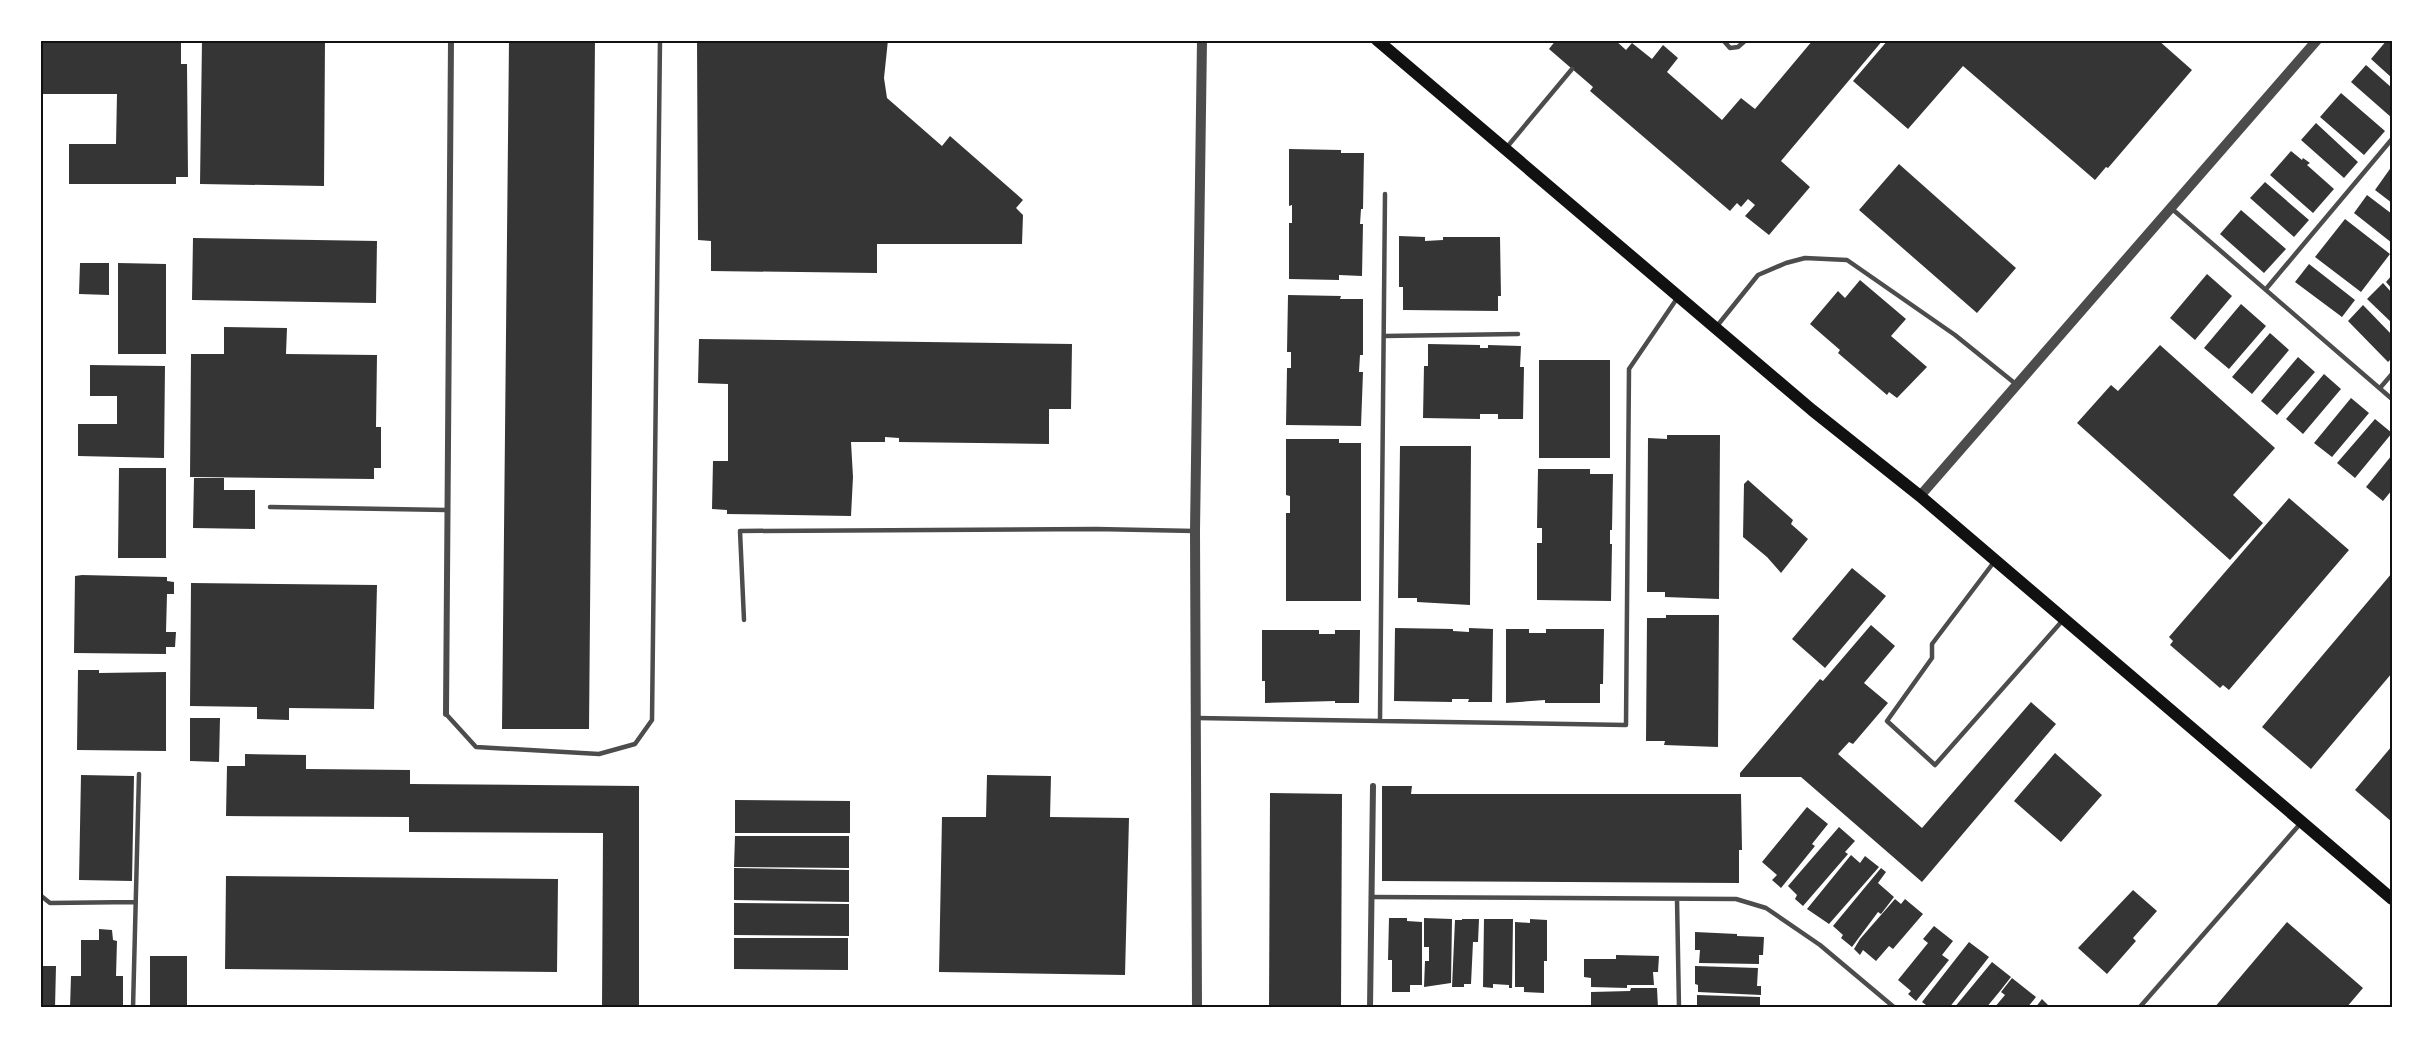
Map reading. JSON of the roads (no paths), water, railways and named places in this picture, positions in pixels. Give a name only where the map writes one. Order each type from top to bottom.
[{"type":"main road","points":[[1377,40],[1812,410],[1920,496],[2392,899]]},
{"type":"street","points":[[446,714],[451,40]]},
{"type":"street","points":[[1197,1008],[1195,531],[1202,40]]},
{"type":"street","points":[[1920,496],[2317,40]]},
{"type":"street","points":[[1370,1008],[1373,786]]},
{"type":"lane","points":[[446,714],[476,747],[599,754],[635,744],[652,720],[660,40]]},
{"type":"lane","points":[[1723,40],[1730,48],[1738,47],[1746,40]]},
{"type":"lane","points":[[1505,150],[1572,69]]},
{"type":"lane","points":[[2266,289],[2392,139]]},
{"type":"lane","points":[[1380,721],[1385,194]]},
{"type":"lane","points":[[2171,208],[2392,399]]},
{"type":"lane","points":[[1715,328],[1758,275],[1805,258],[1847,260],[1955,335],[2016,385]]},
{"type":"lane","points":[[1196,718],[1626,725],[1629,369],[1678,297]]},
{"type":"lane","points":[[1384,336],[1518,334]]},
{"type":"lane","points":[[2380,388],[2392,374]]},
{"type":"lane","points":[[270,507],[447,510]]},
{"type":"lane","points":[[744,620],[740,531],[1084,529],[1195,531]]},
{"type":"lane","points":[[1995,560],[1932,644],[1932,658],[1887,721],[1935,765],[2064,619]]},
{"type":"lane","points":[[133,1008],[139,774]]},
{"type":"lane","points":[[2139,1008],[2302,822]]},
{"type":"lane","points":[[40,895],[50,903],[135,902]]},
{"type":"lane","points":[[1371,897],[1736,899],[1766,908],[1820,945],[1895,1008]]},
{"type":"lane","points":[[1677,899],[1679,1008]]}]
